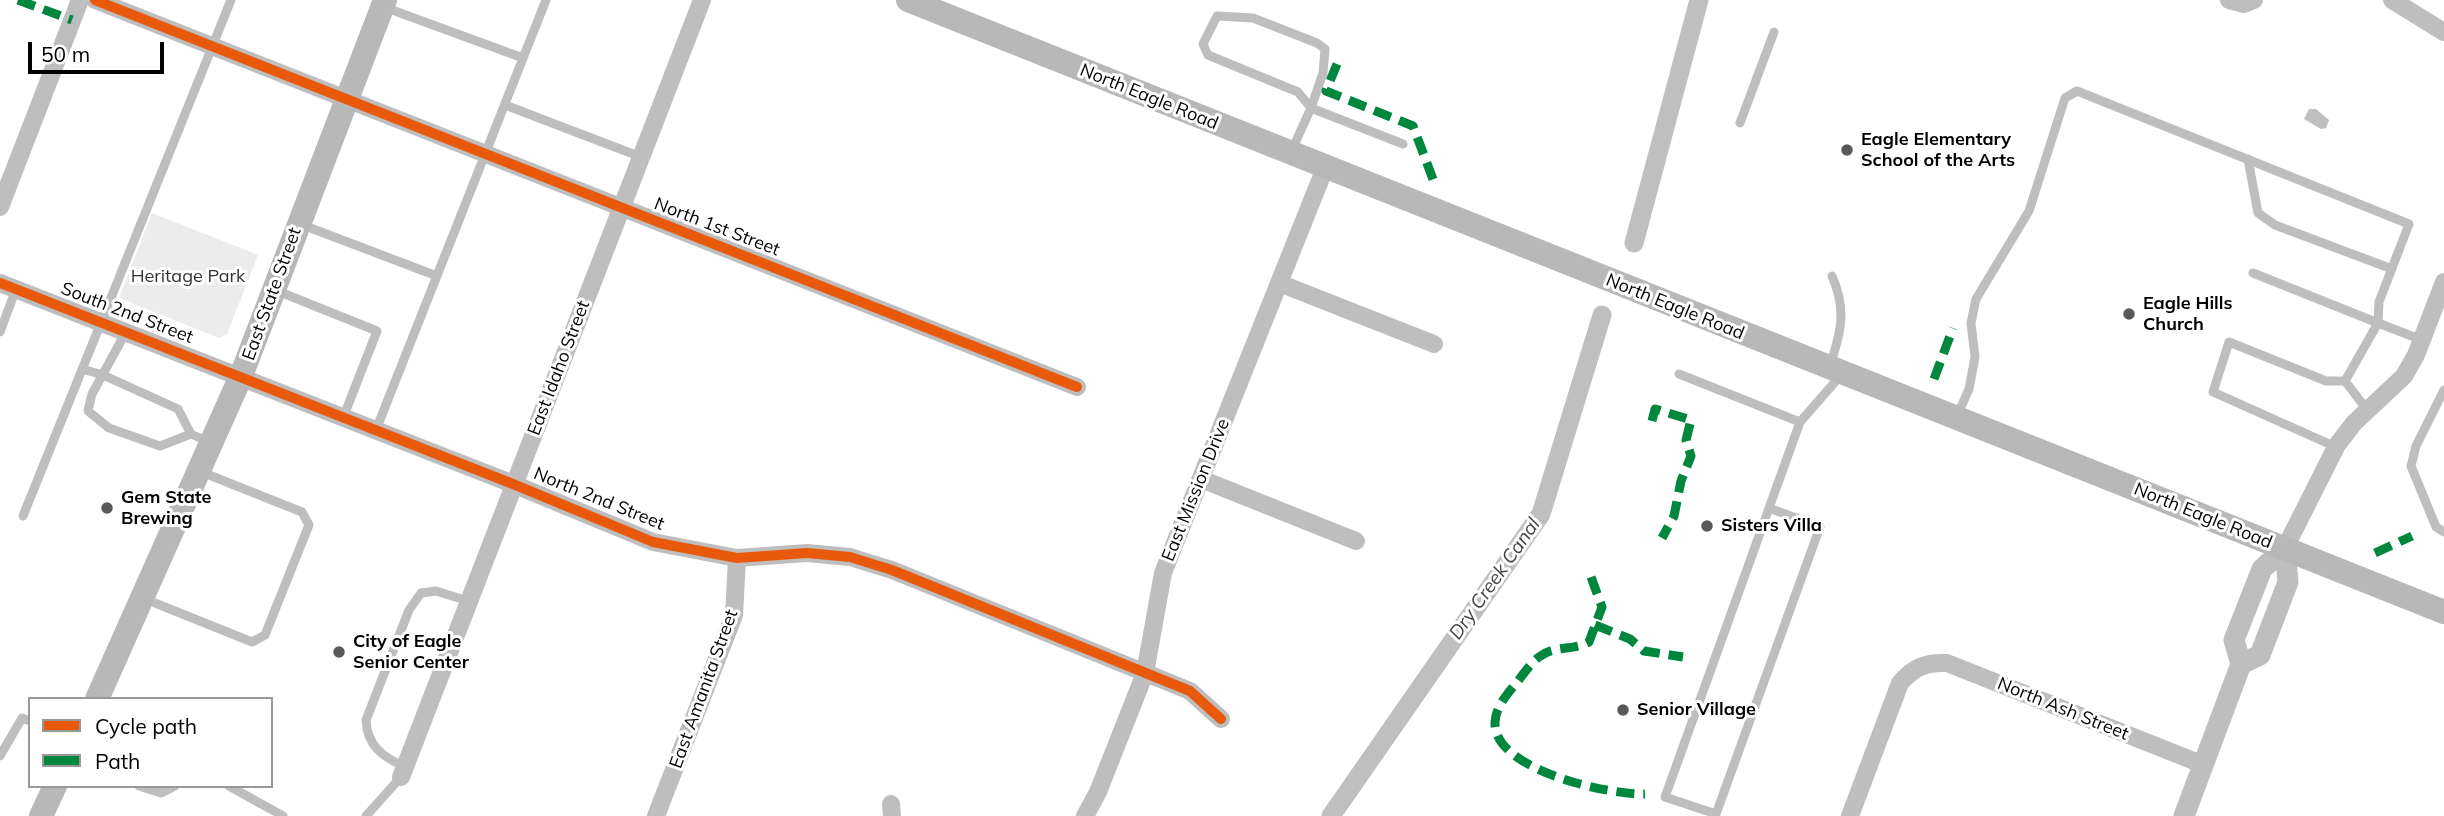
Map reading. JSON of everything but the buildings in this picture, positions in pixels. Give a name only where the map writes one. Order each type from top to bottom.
[{"type":"main road","name":"East State Street","points":[[98,697],[199,471],[201,438],[241,376],[383,3]]},
{"type":"main road","name":"North Eagle Road","points":[[921,3],[1325,168],[2444,612]]},
{"type":"main road","points":[[41,816],[54,788]]},
{"type":"street","points":[[0,207],[80,0]]},
{"type":"street","name":"North 1st Street","points":[[95,0],[1077,387]]},
{"type":"street","name":"East Idaho Street","points":[[403,772],[702,0]]},
{"type":"street","points":[[2229,0],[2244,4],[2254,0]]},
{"type":"street","points":[[2392,0],[2444,32]]},
{"type":"street","name":"East Mission Drive","points":[[1085,816],[1098,792],[1145,673],[1163,573],[1325,168]]},
{"type":"street","points":[[2184,816],[2241,664],[2234,640],[2262,569],[2285,548],[2336,447],[2404,376],[2422,340],[2444,282]]},
{"type":"street","points":[[1279,283],[1434,344]]},
{"type":"street","name":"South 2nd Street","points":[[8,286],[102,320],[241,376]]},
{"type":"street","name":"North 2nd Street","points":[[241,376],[653,542],[737,558],[807,553],[850,557],[892,570],[1190,691],[1202,699],[1221,719]]},
{"type":"street","points":[[1200,479],[1356,541]]},
{"type":"street","points":[[2241,664],[2260,655],[2288,582],[2285,548]]},
{"type":"street","name":"East Amanita Street","points":[[656,816],[734,615],[737,558]]},
{"type":"street","name":"North Ash Street","points":[[1850,816],[1900,683],[1921,666],[1947,663],[2204,765]]},
{"type":"lane","points":[[23,516],[231,0]]},
{"type":"lane","points":[[376,430],[546,0]]},
{"type":"lane","points":[[383,3],[523,58]]},
{"type":"lane","points":[[1290,153],[1311,108],[1323,73],[1325,49],[1317,43],[1253,18],[1217,16],[1203,44],[1208,55],[1298,92],[1311,108],[1403,144]]},
{"type":"lane","points":[[1740,123],[1774,32]]},
{"type":"lane","points":[[1956,418],[1969,389],[1975,358],[1971,323],[1976,299],[2029,211],[2065,98],[2077,91],[2409,224],[2379,302],[2378,323],[2345,381]]},
{"type":"lane","points":[[505,105],[641,157]]},
{"type":"lane","points":[[2248,159],[2258,213],[2275,225],[2392,269]]},
{"type":"lane","points":[[298,223],[438,276]]},
{"type":"lane","points":[[2253,273],[2422,340]]},
{"type":"lane","points":[[1769,508],[1820,527],[1716,814],[1665,797],[1769,508],[1800,422],[1836,371],[1842,299],[1832,276]]},
{"type":"lane","points":[[0,332],[8,286]]},
{"type":"lane","points":[[273,290],[377,331],[343,418]]},
{"type":"lane","points":[[82,369],[103,375],[178,409],[201,438],[160,446],[109,428],[88,411],[92,394],[103,375],[127,330]]},
{"type":"lane","points":[[2336,447],[2213,392],[2229,342],[2326,380],[2345,381],[2368,411]]},
{"type":"lane","points":[[1679,374],[1800,422]]},
{"type":"lane","points":[[2444,390],[2416,446],[2411,466],[2436,527],[2444,532]]},
{"type":"lane","points":[[143,598],[252,642],[265,635],[309,524],[302,512],[199,471]]},
{"type":"lane","points":[[366,816],[403,772],[375,748],[367,736],[366,720],[410,610],[421,593],[436,591],[468,601]]},
{"type":"lane","points":[[0,756],[22,718],[28,720]]},
{"type":"lane","points":[[145,788],[161,793],[170,788]]},
{"type":"lane","points":[[233,788],[283,816]]},
{"type":"green space","name":"Heritage Park","points":[[152,213],[258,255],[227,334],[219,338],[119,298]]},
{"type":"shaded area","points":[[2309,109],[2316,109],[2329,120],[2326,128],[2321,129],[2304,119]]},
{"type":"waterway","name":"Dry Creek Canal","points":[[1634,243],[1699,0]]},
{"type":"waterway","name":"Dry Creek Canal","points":[[1331,816],[1541,514],[1602,315]]},
{"type":"marked path","points":[[18,0],[72,20]]},
{"type":"marked path","points":[[1337,64],[1326,91],[1413,126],[1434,182]]},
{"type":"marked path","points":[[1934,379],[1953,328]]},
{"type":"marked path","points":[[1652,421],[1655,409],[1691,420],[1686,440],[1691,456],[1681,481],[1674,516],[1662,538]]},
{"type":"marked path","points":[[2375,553],[2412,536]]},
{"type":"marked path","points":[[1591,577],[1602,607],[1589,642],[1551,651],[1536,659],[1503,700],[1495,723],[1500,740],[1513,754],[1533,766],[1581,784],[1645,794]]},
{"type":"marked path","points":[[1595,625],[1630,639],[1644,651],[1683,657]]},
{"type":"cycle path","points":[[95,0],[1077,387]]},
{"type":"cycle path","points":[[0,283],[513,484],[653,542],[737,558],[807,553],[850,557],[892,570],[1190,691],[1221,719]]},
{"type":"place","name":"Eagle Elementary School of the Arts","points":[[1847,150]]},
{"type":"place","name":"Eagle Hills Church","points":[[2129,314]]},
{"type":"place","name":"Gem State Brewing","points":[[107,508]]},
{"type":"place","name":"Sisters Villa","points":[[1707,526]]},
{"type":"place","name":"City of Eagle Senior Center","points":[[339,652]]},
{"type":"place","name":"Senior Village","points":[[1623,710]]}]
